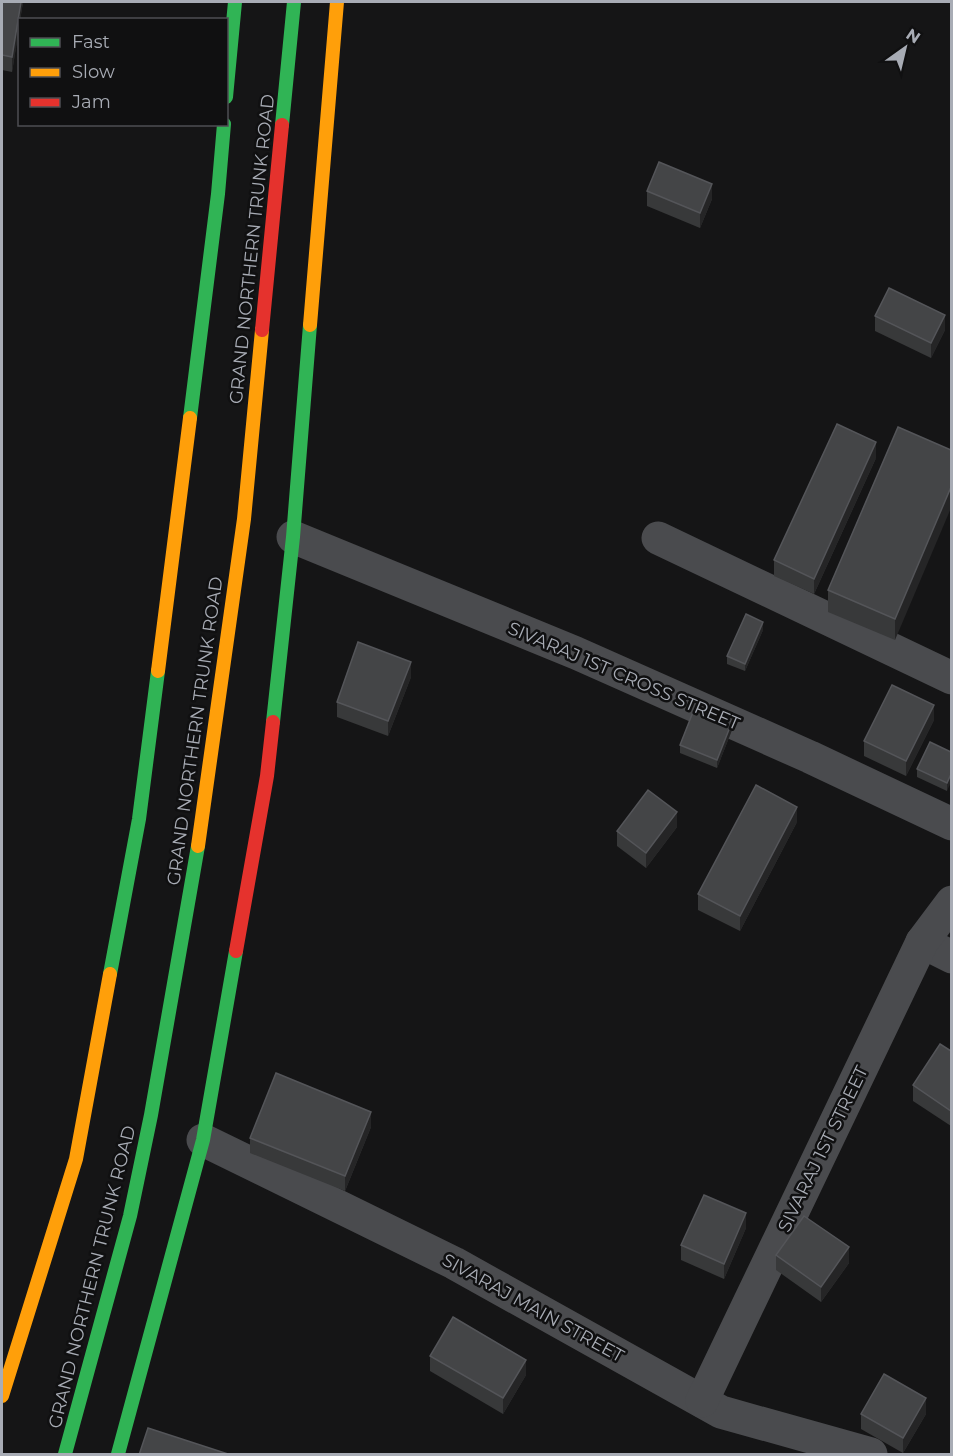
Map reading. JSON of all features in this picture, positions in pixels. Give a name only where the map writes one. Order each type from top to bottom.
[{"type":"main road","points":[[228,75],[235,2]]},
{"type":"main road","name":"GRAND NORTHERN TRUNK ROAD","points":[[65,1455],[130,1216],[151,1115],[200,835],[244,519],[294,2]]},
{"type":"main road","points":[[118,1455],[203,1140],[267,776],[293,537],[337,2]]},
{"type":"main road","points":[[2,1396],[76,1159],[139,819],[218,194],[224,126]]},
{"type":"street","name":"SIVARAJ 1ST CROSS STREET","points":[[293,537],[576,653],[810,757],[951,824]]},
{"type":"street","points":[[658,538],[951,678]]},
{"type":"street","name":"SIVARAJ 1ST STREET","points":[[702,1401],[922,942],[951,902]]},
{"type":"street","points":[[922,942],[951,957]]},
{"type":"street","name":"SIVARAJ MAIN STREET","points":[[203,1140],[454,1263],[721,1412],[872,1455]]},
{"type":"building","points":[[2,2],[21,2],[12,57],[2,55]]},
{"type":"building","points":[[659,162],[712,184],[700,213],[647,191]]},
{"type":"building","points":[[889,288],[945,315],[931,343],[875,316]]},
{"type":"building","points":[[837,424],[876,442],[814,579],[774,560]]},
{"type":"building","points":[[898,427],[951,450],[951,487],[895,619],[828,590]]},
{"type":"building","points":[[746,614],[763,622],[745,664],[727,656]]},
{"type":"building","points":[[358,642],[411,662],[388,721],[337,702]]},
{"type":"building","points":[[892,685],[934,705],[906,761],[864,741]]},
{"type":"building","points":[[695,707],[732,722],[717,760],[680,745]]},
{"type":"building","points":[[930,742],[951,752],[951,774],[947,783],[917,769]]},
{"type":"building","points":[[756,785],[797,807],[740,916],[698,894]]},
{"type":"building","points":[[648,790],[677,812],[646,853],[617,831]]},
{"type":"building","points":[[940,1044],[951,1051],[951,1111],[913,1085]]},
{"type":"building","points":[[276,1073],[371,1112],[345,1176],[250,1138]]},
{"type":"building","points":[[704,1195],[746,1213],[724,1264],[681,1245]]},
{"type":"building","points":[[804,1216],[849,1247],[821,1287],[776,1255]]},
{"type":"building","points":[[453,1317],[526,1360],[503,1398],[430,1356]]},
{"type":"building","points":[[884,1374],[926,1398],[903,1438],[861,1414]]},
{"type":"building","points":[[148,1428],[231,1455],[139,1455]]},
{"type":"traffic: fast","points":[[228,76],[235,2]]},
{"type":"traffic: fast","points":[[282,125],[294,2]]},
{"type":"traffic: fast","points":[[190,418],[218,194],[224,126]]},
{"type":"traffic: fast","points":[[273,722],[293,537],[310,325]]},
{"type":"traffic: fast","points":[[110,974],[139,819],[158,671]]},
{"type":"traffic: fast","points":[[65,1454],[130,1216],[151,1115],[198,846]]},
{"type":"traffic: fast","points":[[118,1454],[203,1140],[236,951]]},
{"type":"traffic: slow","points":[[310,325],[337,2]]},
{"type":"traffic: slow","points":[[198,846],[244,519],[262,330]]},
{"type":"traffic: slow","points":[[158,671],[190,418]]},
{"type":"traffic: slow","points":[[2,1396],[76,1159],[110,974]]},
{"type":"traffic: jam","points":[[262,330],[282,125]]},
{"type":"traffic: jam","points":[[236,951],[267,776],[273,722]]}]
